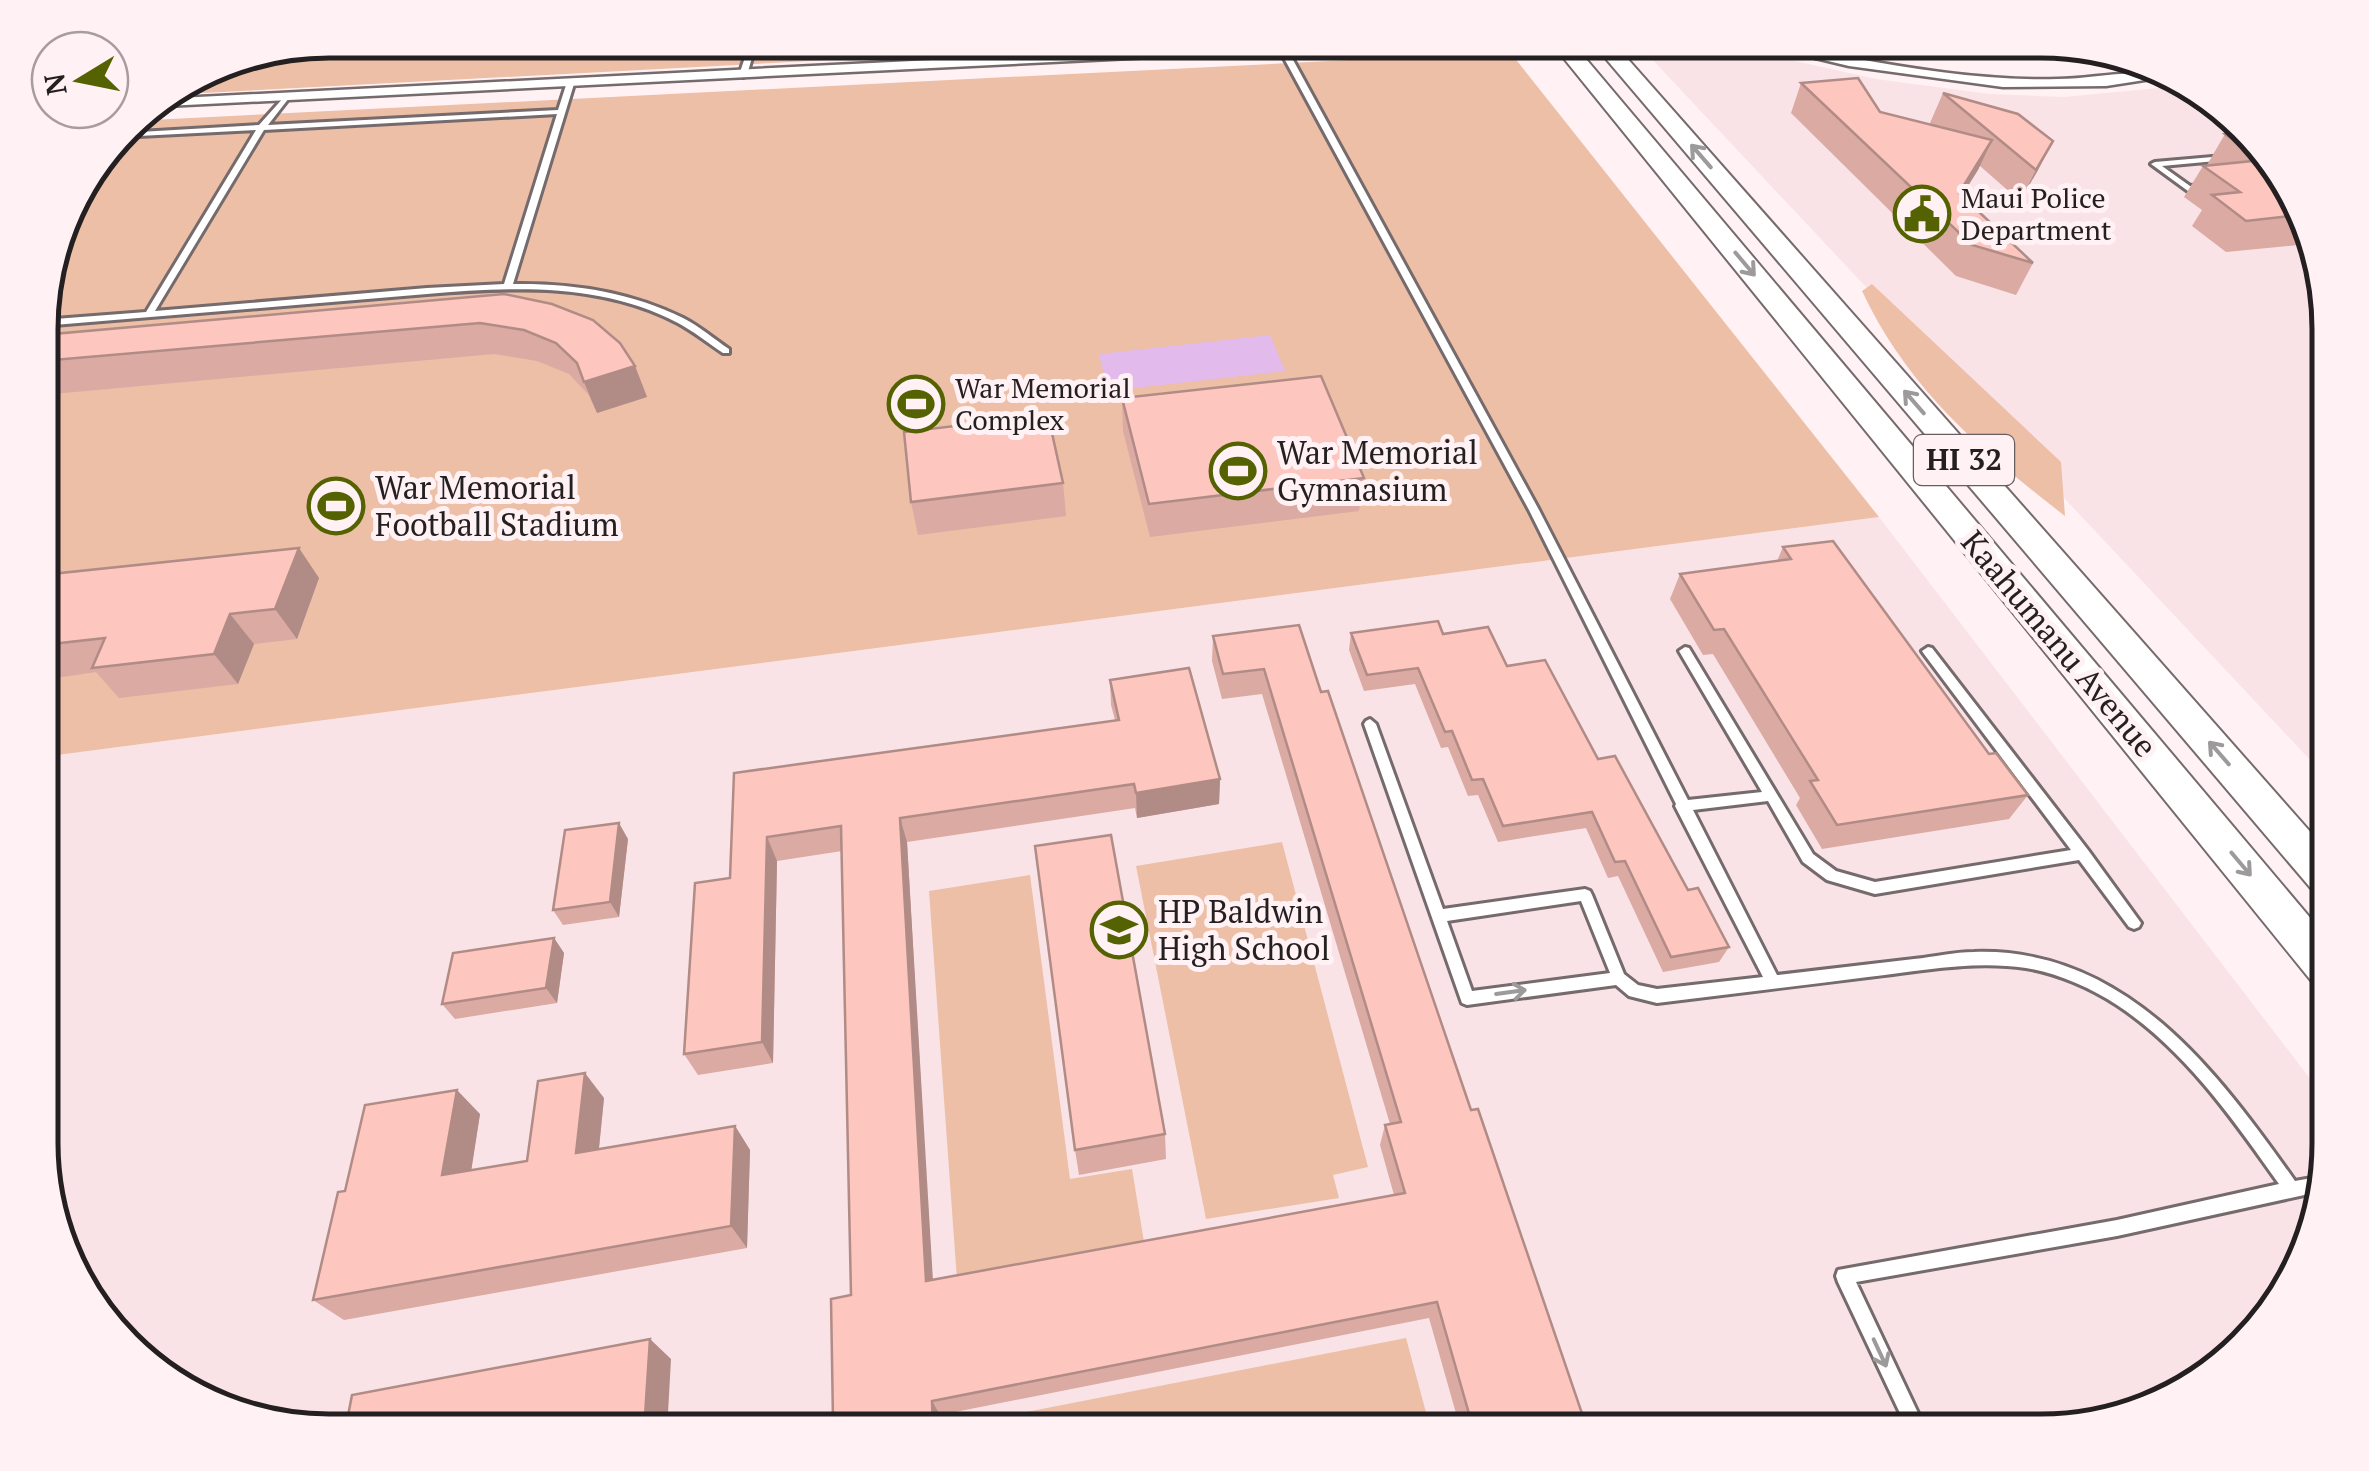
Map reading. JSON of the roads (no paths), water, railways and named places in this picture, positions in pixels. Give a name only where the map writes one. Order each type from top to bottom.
[{"type":"main road","name":"Kaahumanu Avenue","points":[[1574,58],[2311,950]]},
{"type":"main road","name":"Kaahumanu Avenue","points":[[1616,58],[2311,860]]},
{"type":"main road","points":[[2260,800],[2311,845]]},
{"type":"street","points":[[178,103],[1059,58]]},
{"type":"street","points":[[1867,58],[1984,82],[2052,85],[2141,77]]},
{"type":"lane","points":[[743,75],[748,58]]},
{"type":"lane","points":[[1289,58],[1534,510],[1772,980]]},
{"type":"lane","points":[[508,286],[570,84]]},
{"type":"lane","points":[[149,314],[262,127],[285,98]]},
{"type":"lane","points":[[142,133],[559,112]]},
{"type":"lane","points":[[2219,186],[2188,188],[2155,164],[2237,157]]},
{"type":"lane","points":[[58,322],[508,286],[561,287],[627,298],[683,320],[726,350]]},
{"type":"lane","points":[[1685,651],[1814,864],[1832,876],[1868,888],[2083,854]]},
{"type":"lane","points":[[1928,651],[2134,922]]},
{"type":"lane","points":[[1370,724],[1467,998],[1619,978]]},
{"type":"lane","points":[[1682,806],[1770,796]]},
{"type":"lane","points":[[1437,916],[1585,895],[1619,978],[1634,991],[1657,996],[1772,980],[1994,958],[2074,976],[2135,1007],[2181,1044],[2205,1070],[2291,1188]]},
{"type":"lane","points":[[1909,1413],[1844,1276],[2116,1228],[2307,1185]]},
{"type":"place","name":"Maui Police Department","points":[[1922,214]]},
{"type":"place","name":"War Memorial Complex","points":[[916,404]]},
{"type":"place","name":"War Memorial Gymnasium","points":[[1238,471]]},
{"type":"place","name":"War Memorial Football Stadium","points":[[336,506]]},
{"type":"place","name":"HP Baldwin High School","points":[[1119,930]]}]
